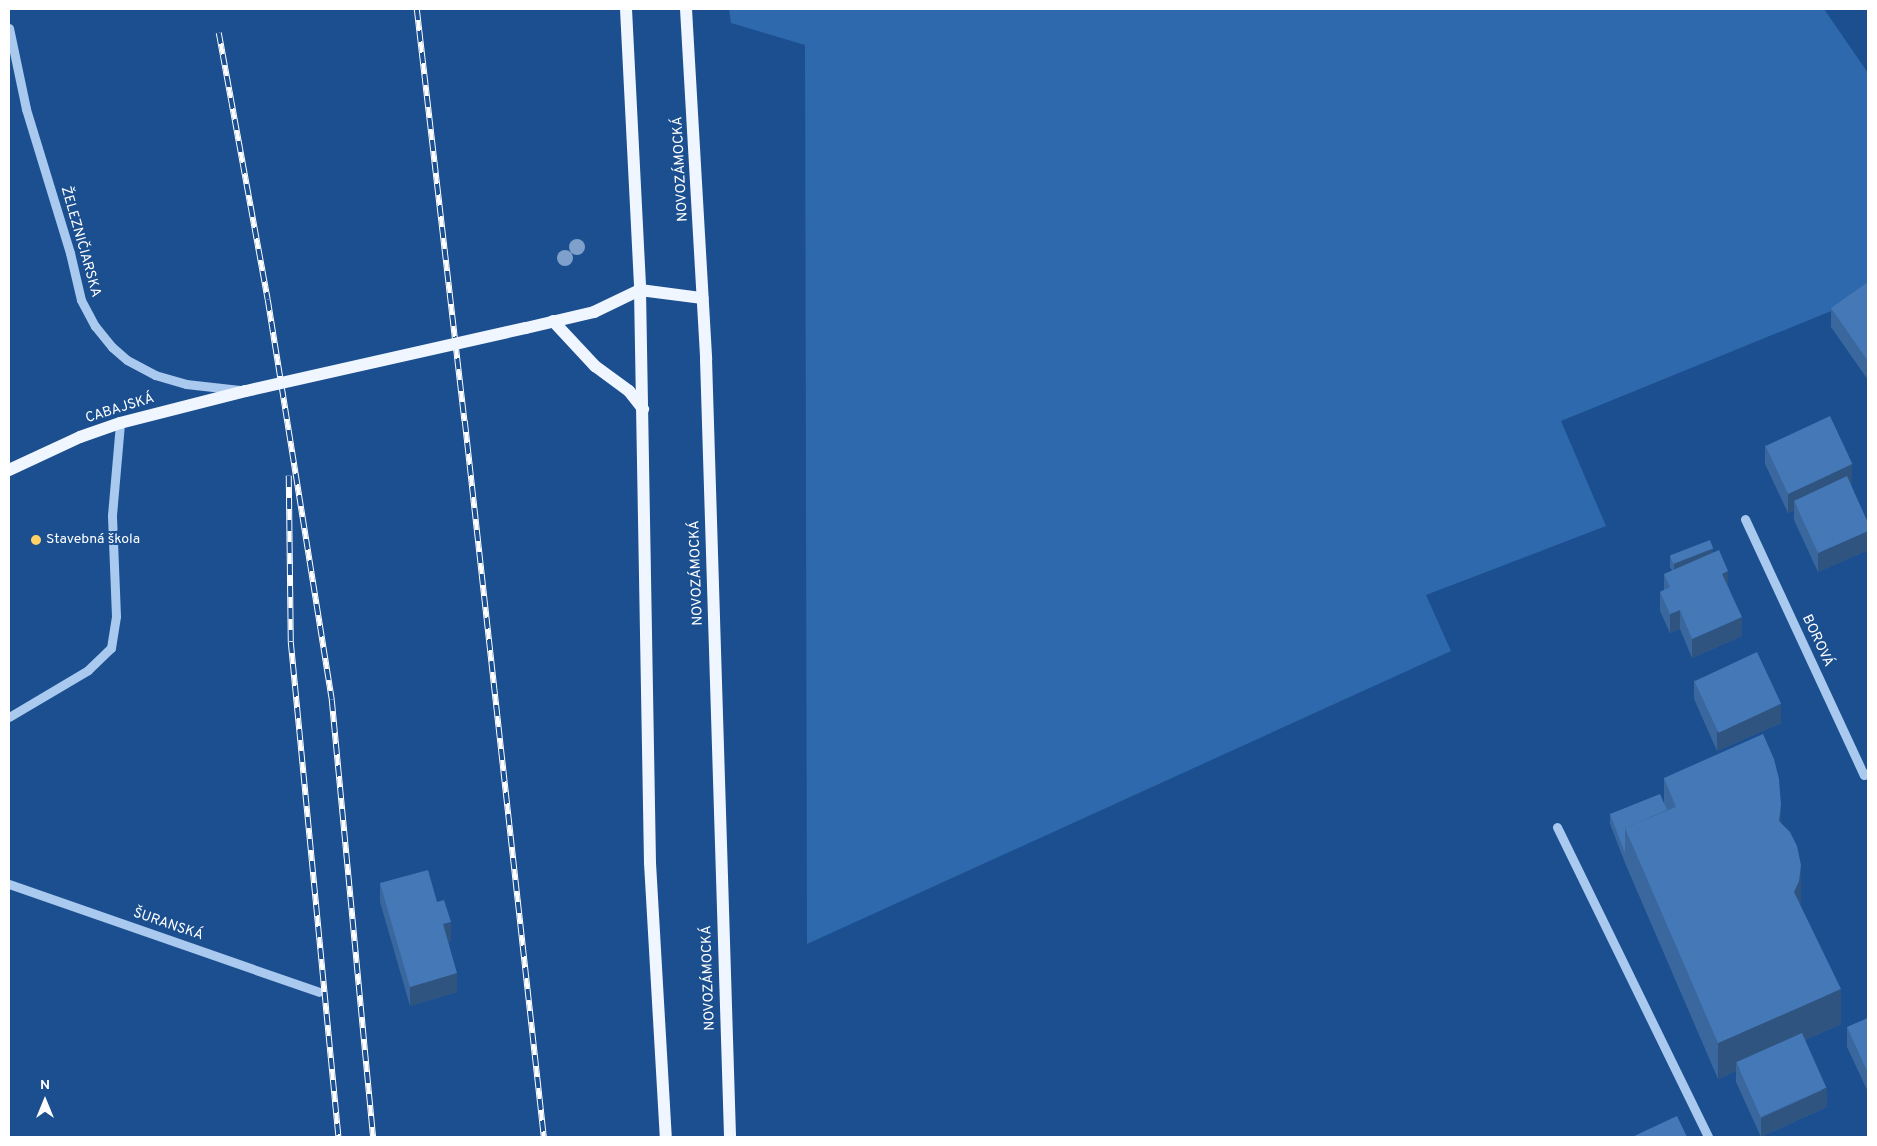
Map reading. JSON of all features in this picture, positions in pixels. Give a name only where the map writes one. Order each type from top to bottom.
[{"type":"main road","points":[[626,9],[640,290],[650,863],[666,1137]]},
{"type":"main road","name":"NOVOZÁMOCKÁ","points":[[686,9],[696,155],[706,359],[730,1137]]},
{"type":"main road","points":[[640,290],[702,298]]},
{"type":"main road","name":"CABAJSKÁ","points":[[9,470],[80,437],[120,423],[246,391],[594,312],[640,290]]},
{"type":"main road","points":[[553,321],[595,366],[629,391],[643,409]]},
{"type":"street","name":"ŽELEZNIČIARSKA","points":[[9,28],[26,109],[70,253],[81,300],[95,326],[112,347],[127,360],[156,375],[186,384],[246,391]]},
{"type":"street","points":[[9,717],[88,670],[111,648],[116,616],[112,515],[120,423]]},
{"type":"street","name":"BOROVÁ","points":[[1746,519],[1867,778]]},
{"type":"street","points":[[1557,827],[1708,1137]]},
{"type":"street","name":"ŠURANSKÁ","points":[[9,884],[319,992]]},
{"type":"shaded area","points":[[729,9],[1824,9],[1868,73],[1868,296],[1561,421],[1606,526],[1426,595],[1451,651],[807,944],[805,45],[731,23]]},
{"type":"building","points":[[1868,282],[1868,361],[1831,308]]},
{"type":"building","points":[[1830,416],[1852,464],[1788,494],[1766,446]]},
{"type":"building","points":[[1847,476],[1868,523],[1868,531],[1818,553],[1794,501]]},
{"type":"building","points":[[1710,540],[1713,548],[1673,564],[1670,555]]},
{"type":"building","points":[[1719,550],[1728,571],[1722,574],[1742,617],[1692,639],[1680,610],[1670,614],[1660,592],[1670,587],[1664,574]]},
{"type":"building","points":[[1757,652],[1781,704],[1719,733],[1694,681]]},
{"type":"building","points":[[1763,734],[1774,759],[1779,779],[1781,805],[1779,821],[1790,832],[1797,846],[1801,865],[1799,881],[1794,892],[1841,989],[1718,1043],[1625,828],[1676,807],[1664,778]]},
{"type":"building","points":[[1660,794],[1667,810],[1625,828],[1625,853],[1610,814]]},
{"type":"building","points":[[428,870],[437,902],[444,900],[451,922],[443,924],[457,973],[410,987],[380,883]]},
{"type":"building","points":[[1868,1018],[1868,1073],[1847,1027]]},
{"type":"building","points":[[1802,1033],[1826,1088],[1761,1117],[1736,1062]]},
{"type":"building","points":[[1677,1116],[1687,1137],[1632,1137]]},
{"type":"railway","points":[[417,9],[465,421],[544,1137]]},
{"type":"railway","points":[[219,33],[268,300],[332,700],[373,1137]]},
{"type":"railway","points":[[289,476],[291,642],[339,1137]]},
{"type":"place","name":"Stavebná škola","points":[[36,540]]}]
